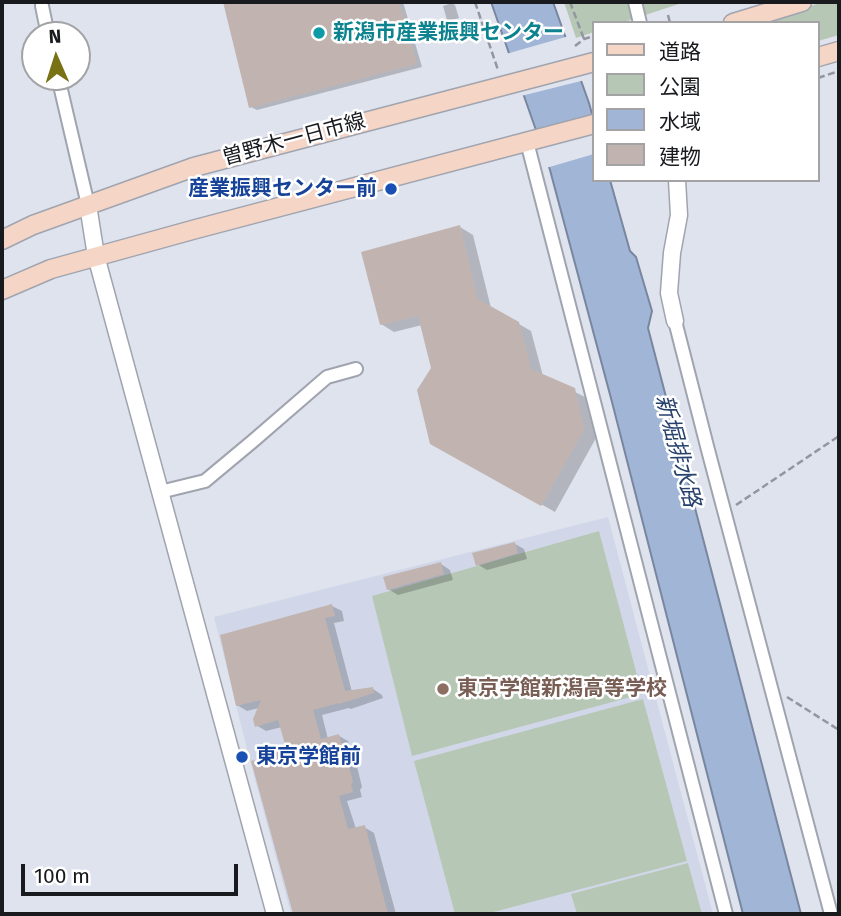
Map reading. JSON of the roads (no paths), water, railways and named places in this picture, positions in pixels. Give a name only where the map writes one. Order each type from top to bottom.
[{"type":"main road","points":[[740,21],[802,2]]},
{"type":"main road","points":[[820,56],[839,51]]},
{"type":"main road","name":"曽野木一日市線","points":[[2,240],[33,225],[194,167],[514,84],[589,69]]},
{"type":"main road","points":[[2,290],[51,269],[96,256],[592,125]]},
{"type":"street","points":[[635,2],[640,21]]},
{"type":"street","points":[[42,6],[45,21]]},
{"type":"street","points":[[61,91],[88,205],[96,256],[275,914]]},
{"type":"street","points":[[530,142],[726,914]]},
{"type":"street","points":[[677,182],[679,215],[672,253],[669,293],[831,914]]},
{"type":"street","points":[[160,492],[205,481],[327,377],[356,369]]},
{"type":"water","name":"新堀排水路","points":[[491,2],[553,2],[589,103],[592,114],[592,182],[611,182],[630,251],[636,257],[652,311],[648,328],[801,914],[743,914],[550,170]]},
{"type":"place","name":"新潟市産業振興センター","points":[[319,33]]},
{"type":"place","name":"産業振興センター前","points":[[391,189]]},
{"type":"place","name":"東京学館新潟高等学校","points":[[443,689]]},
{"type":"place","name":"東京学館前","points":[[242,757]]}]
